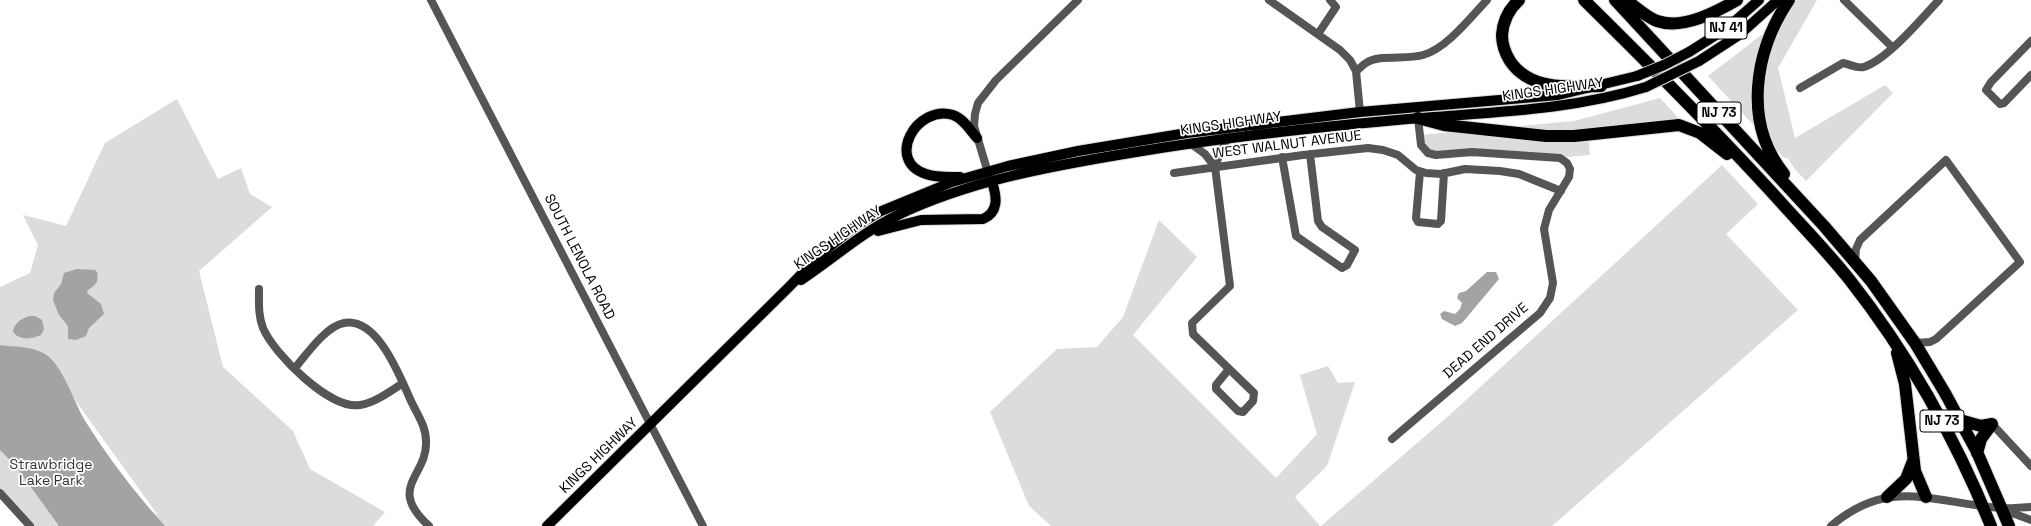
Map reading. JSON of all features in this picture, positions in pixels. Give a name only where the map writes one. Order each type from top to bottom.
[{"type":"highway","points":[[1519,0],[1506,16],[1502,34],[1505,52],[1516,68],[1528,77],[1548,84],[1569,87],[1601,86]]},
{"type":"highway","points":[[1575,0],[1608,24]]},
{"type":"highway","name":"NJ 73","points":[[1584,0],[1755,173],[1849,279],[1893,340],[1937,412],[1983,506],[1991,526]]},
{"type":"highway","name":"NJ 73","points":[[1615,0],[1824,226],[1855,261],[1886,302],[1915,343],[1960,420],[1977,453],[2009,526]]},
{"type":"highway","points":[[1626,0],[1651,18],[1670,23],[1704,16],[1737,0]]},
{"type":"highway","points":[[1789,0],[1772,28],[1763,56],[1758,87],[1760,122],[1766,145],[1777,165],[1813,207],[1824,226]]},
{"type":"highway","points":[[1418,118],[1444,125],[1546,136],[1574,136],[1685,125],[1706,137],[1757,183],[1776,197]]},
{"type":"highway","points":[[1893,340],[1905,384],[1913,461],[1917,479],[1926,497]]},
{"type":"highway","points":[[1960,420],[1981,426],[1992,424]]},
{"type":"highway","points":[[1977,453],[1981,439],[1992,424]]},
{"type":"highway","points":[[1887,497],[1906,479],[1913,461]]},
{"type":"main road","name":"KINGS HIGHWAY","points":[[988,172],[1064,154],[1161,137],[1360,112],[1538,98],[1571,93],[1636,76],[1664,65],[1690,52],[1727,28],[1759,0]]},
{"type":"main road","name":"KINGS HIGHWAY","points":[[789,288],[819,268],[863,235],[895,217],[928,202],[992,182],[1078,162],[1190,143],[1418,118],[1558,106],[1605,98],[1646,87],[1700,61],[1739,35],[1778,0]]},
{"type":"main road","points":[[970,177],[939,176],[921,173],[910,162],[907,144],[910,134],[917,125],[928,118],[941,114],[958,117],[977,138]]},
{"type":"main road","name":"NJ 41","points":[[970,177],[988,172]]},
{"type":"main road","name":"KINGS HIGHWAY","points":[[547,526],[789,288],[823,252],[853,228],[879,212],[937,188],[970,177]]},
{"type":"main road","points":[[863,235],[916,221],[983,219],[991,213],[996,205],[996,196],[992,182]]},
{"type":"street","name":"SOUTH LENOLA ROAD","points":[[431,0],[703,526]]},
{"type":"street","points":[[992,182],[977,138],[974,114],[981,97],[996,80],[1078,0]]},
{"type":"street","points":[[1268,0],[1318,34],[1350,60],[1356,71],[1360,112]]},
{"type":"street","points":[[1318,34],[1336,7],[1330,0]]},
{"type":"street","points":[[1356,71],[1372,60],[1413,57],[1433,51],[1447,40],[1487,0]]},
{"type":"street","points":[[1844,0],[1892,47]]},
{"type":"street","points":[[1800,88],[1843,63],[1856,67],[1864,67],[1878,59],[1939,0]]},
{"type":"street","points":[[2031,41],[1991,82],[1986,90],[2000,104],[2004,103],[2031,75]]},
{"type":"street","name":"DEAD END DRIVE","points":[[1392,439],[1540,313],[1550,298],[1554,283],[1544,229],[1549,210],[1569,176],[1570,169],[1567,162],[1560,158],[1472,152],[1436,155],[1428,153],[1421,145],[1418,118]]},
{"type":"street","points":[[1228,138],[1220,153],[1216,168],[1230,286],[1192,323],[1192,328],[1193,334],[1254,393],[1253,401],[1243,412],[1238,411],[1216,389],[1216,386],[1229,369]]},
{"type":"street","points":[[1190,143],[1210,159],[1216,168]]},
{"type":"street","name":"WEST WALNUT AVENUE","points":[[1174,173],[1310,154],[1368,148],[1384,150],[1398,155],[1420,172]]},
{"type":"street","points":[[1282,158],[1296,236],[1342,268],[1347,265],[1355,250],[1322,227],[1318,221],[1310,154]]},
{"type":"street","points":[[1855,261],[1856,249],[1860,240],[1946,160],[2020,262],[1936,339],[1930,342],[1915,343]]},
{"type":"street","points":[[1444,173],[1441,221],[1438,224],[1418,222],[1416,218],[1420,172],[1444,173],[1465,169],[1500,171],[1525,176],[1560,190]]},
{"type":"street","points":[[259,289],[259,312],[263,328],[272,343],[295,368],[328,396],[336,401],[351,406],[366,403],[403,383]]},
{"type":"street","points":[[295,368],[327,332],[344,323],[355,324],[371,332],[380,342],[403,383],[423,425],[426,441],[423,457],[412,479],[410,496],[419,516],[429,526]]},
{"type":"street","points":[[1992,424],[2031,466]]},
{"type":"street","points":[[0,493],[30,526]]},
{"type":"street","points":[[1831,526],[1860,505],[1887,497],[1905,495],[2002,509],[2031,520]]},
{"type":"street","points":[[2002,509],[2031,507]]},
{"type":"green space","points":[[1797,0],[1817,0],[1778,68],[1795,138],[1885,85],[1893,93],[1806,181],[1794,168],[1788,158],[1784,158],[1708,76],[1764,33],[1776,34]]},
{"type":"green space","points":[[1660,98],[1682,122],[1588,134],[1590,155],[1557,158],[1434,156],[1421,144],[1420,135],[1452,132],[1476,135],[1477,130],[1574,121]]},
{"type":"green space","points":[[177,99],[218,179],[241,168],[250,194],[272,207],[199,271],[223,367],[293,431],[310,469],[385,512],[373,526],[29,526],[0,495],[0,287],[30,273],[38,245],[23,215],[66,226],[105,143]],"holes":[[[49,364],[157,514],[138,500],[78,416]]]},
{"type":"green space","points":[[1722,165],[1758,204],[1726,234],[1798,310],[1552,526],[1321,526],[1453,412]]},
{"type":"green space","points":[[1159,220],[1197,257],[1133,335],[1276,478],[1317,434],[1300,375],[1328,366],[1338,383],[1355,382],[1327,466],[1295,497],[1320,526],[1051,526],[1029,506],[990,412],[1057,349],[1097,347],[1123,317]]},
{"type":"shaded area","points":[[77,269],[95,270],[97,272],[98,279],[87,293],[101,304],[104,314],[89,328],[86,336],[76,340],[68,339],[68,326],[59,315],[53,300],[54,293],[61,284],[64,273]]},
{"type":"shaded area","points":[[1487,272],[1496,272],[1499,279],[1462,323],[1455,326],[1442,319],[1440,314],[1444,311],[1455,314],[1460,309],[1462,303],[1457,298],[1459,293],[1466,291]]},
{"type":"shaded area","points":[[29,316],[35,316],[42,320],[44,329],[41,335],[30,338],[19,337],[13,332],[15,326],[21,320]]},
{"type":"shaded area","name":"Strawbridge Lake Park","points":[[0,345],[23,347],[40,351],[51,359],[62,374],[80,412],[102,447],[132,487],[165,526],[59,526],[15,465],[0,450]]}]
